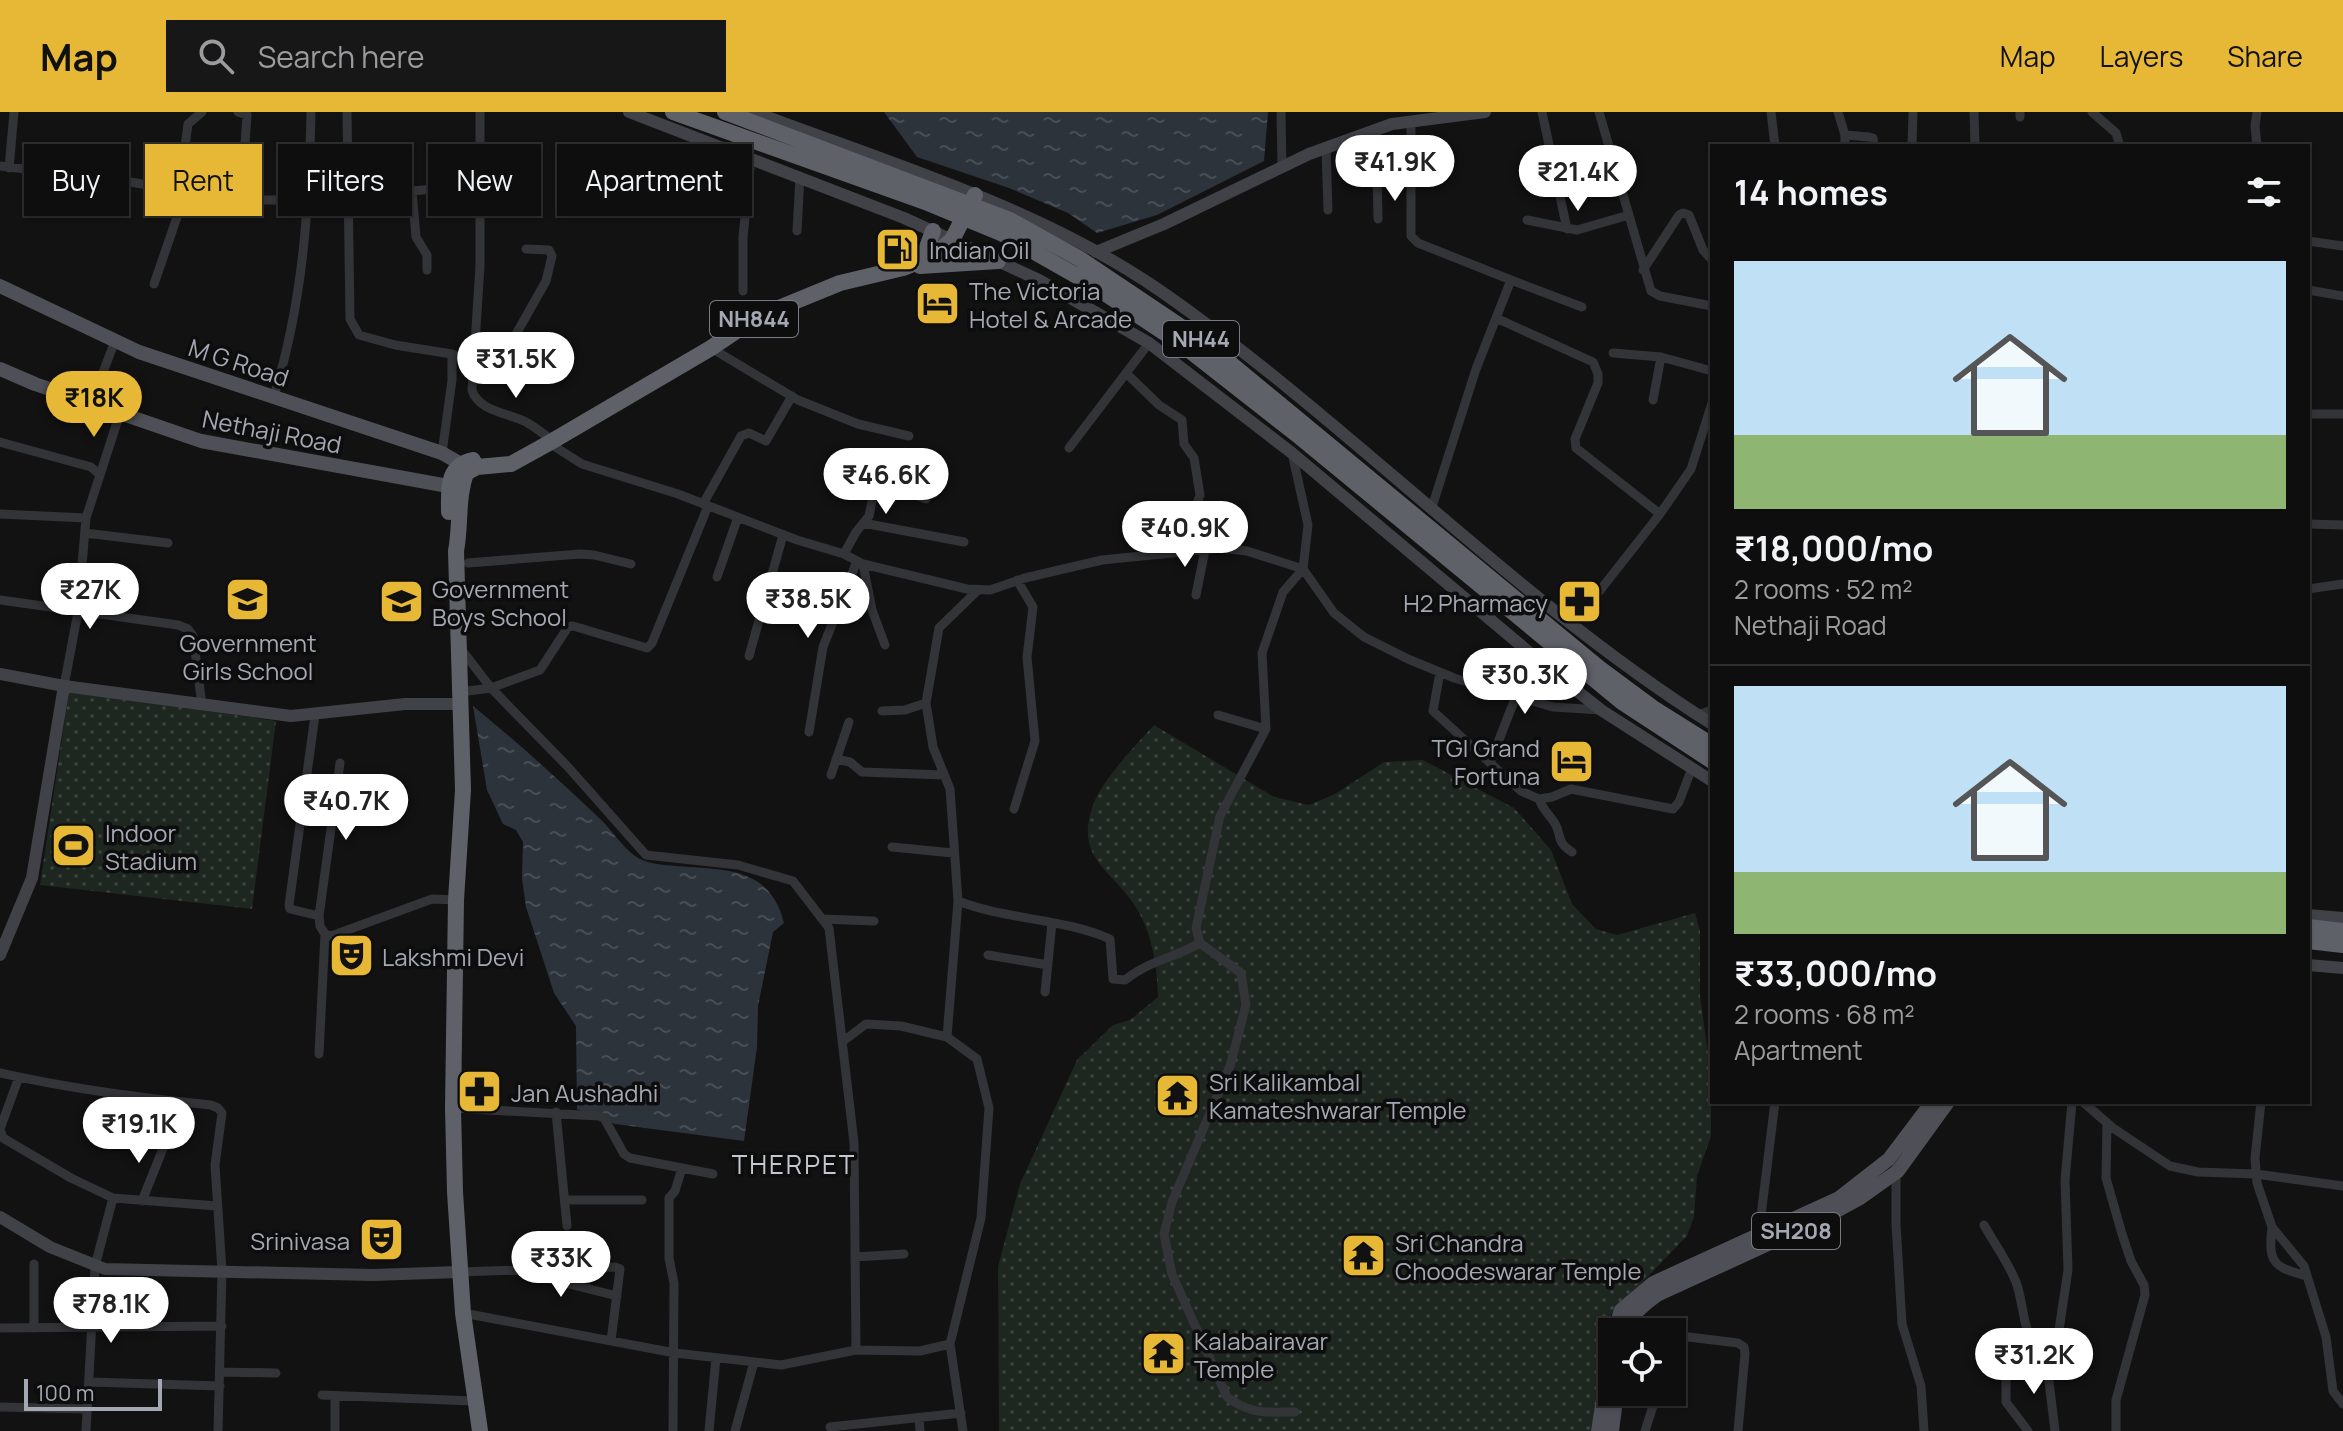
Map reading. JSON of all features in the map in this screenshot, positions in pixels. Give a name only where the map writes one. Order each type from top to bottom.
[{"type":"highway","name":"NH44","points":[[673,112],[931,196]]},
{"type":"highway","name":"NH44","points":[[725,112],[1080,259],[1171,317],[1599,668],[1653,708],[1710,744]]},
{"type":"highway","name":"NH844","points":[[465,466],[511,464],[711,348],[757,317],[840,283],[922,261],[952,240],[975,195]]},
{"type":"highway","name":"NH44","points":[[1006,226],[1180,343],[1428,540],[1622,702],[1710,760]]},
{"type":"highway","points":[[922,261],[933,231]]},
{"type":"highway","points":[[903,268],[998,261]]},
{"type":"highway","points":[[465,466],[454,487],[450,530],[462,557],[457,645],[463,790],[456,900],[453,1108],[459,1272],[473,1401],[480,1431]]},
{"type":"highway","points":[[2310,927],[2343,931]]},
{"type":"highway","points":[[2310,941],[2343,945]]},
{"type":"main road","name":"M G Road","points":[[0,286],[139,352],[442,453],[465,466]]},
{"type":"main road","name":"Nethaji Road","points":[[0,369],[201,441],[454,487]]},
{"type":"main road","name":"SH208","points":[[1618,1318],[1621,1310],[1653,1283],[1839,1198],[1894,1165],[1931,1104]]},
{"type":"main road","name":"SH208","points":[[1631,1318],[1657,1295],[1816,1222],[1860,1198],[1894,1165],[1946,1104]]},
{"type":"main road","points":[[1598,1431],[1602,1406]]},
{"type":"main road","points":[[1612,1431],[1615,1406]]},
{"type":"street","points":[[14,112],[4,167],[145,184]]},
{"type":"street","points":[[187,144],[188,124],[202,112]]},
{"type":"street","points":[[238,112],[247,115],[245,144]]},
{"type":"street","points":[[310,144],[311,112]]},
{"type":"street","points":[[347,112],[348,144]]},
{"type":"street","points":[[480,112],[480,144]]},
{"type":"street","points":[[629,112],[714,144]]},
{"type":"street","points":[[754,112],[975,195],[1096,252],[1161,291],[1264,369],[1572,626],[1630,670],[1710,723]]},
{"type":"street","points":[[1281,112],[1282,166]]},
{"type":"street","points":[[1096,252],[1164,224],[1282,166],[1392,124],[1485,112]]},
{"type":"street","points":[[1542,112],[1567,229]]},
{"type":"street","points":[[1599,112],[1643,270],[1654,294],[1710,306]]},
{"type":"street","points":[[1771,112],[1775,144]]},
{"type":"street","points":[[1838,112],[1845,141],[1873,138],[1874,144]]},
{"type":"street","points":[[1912,144],[1913,112]]},
{"type":"street","points":[[1974,112],[1975,144]]},
{"type":"street","points":[[2092,112],[2116,133],[2119,144]]},
{"type":"street","points":[[2257,112],[2257,144]]},
{"type":"street","points":[[1411,121],[1411,236],[1414,240],[1582,307]]},
{"type":"street","points":[[1326,148],[1328,210]]},
{"type":"street","points":[[752,158],[933,231],[1039,280],[1149,343],[1292,453],[1601,710],[1710,780]]},
{"type":"street","points":[[1378,219],[1377,174],[1411,168]]},
{"type":"street","points":[[797,231],[800,176]]},
{"type":"street","points":[[427,270],[427,255],[416,237],[412,191],[428,190]]},
{"type":"street","points":[[1643,270],[1680,213],[1689,215],[1705,254],[1710,258]]},
{"type":"street","points":[[1527,220],[1567,229],[1588,228],[1629,215]]},
{"type":"street","points":[[154,284],[175,216]]},
{"type":"street","points":[[274,396],[290,345],[307,216]]},
{"type":"street","points":[[349,216],[350,319],[359,335],[395,345],[452,354],[475,364]]},
{"type":"street","points":[[479,216],[474,398],[481,405],[527,423],[582,464],[844,554],[860,563],[978,590],[990,590],[1017,580],[1102,560],[1221,548],[1247,551],[1303,569],[1334,613],[1364,637],[1440,672],[1553,707],[1601,710]]},
{"type":"street","points":[[743,291],[745,216]]},
{"type":"street","points":[[2310,241],[2343,246]]},
{"type":"street","points":[[475,364],[511,343],[546,281],[552,252],[526,249]]},
{"type":"street","points":[[1432,507],[1476,369],[1511,280]]},
{"type":"street","points":[[2310,290],[2343,296]]},
{"type":"street","points":[[1496,318],[1593,362],[1598,383],[1575,439],[1576,448],[1660,514]]},
{"type":"street","points":[[100,380],[115,341]]},
{"type":"street","points":[[1069,448],[1149,343]]},
{"type":"street","points":[[711,348],[792,396],[858,424],[909,436]]},
{"type":"street","points":[[1613,353],[1661,357],[1710,370]]},
{"type":"street","points":[[442,453],[452,380],[452,354]]},
{"type":"street","points":[[1653,400],[1661,357]]},
{"type":"street","points":[[1126,373],[1159,405],[1182,420],[1184,444],[1194,458],[1200,495],[1193,514],[1189,551]]},
{"type":"street","points":[[0,674],[64,686],[291,716],[461,698],[540,670],[568,627],[573,626],[647,648],[652,643],[706,505],[741,436],[749,433],[766,441],[792,396]]},
{"type":"street","points":[[0,955],[32,878],[78,612],[86,518],[120,413]]},
{"type":"street","points":[[2310,414],[2343,414]]},
{"type":"street","points":[[1572,626],[1660,514],[1691,469],[1708,427]]},
{"type":"street","points":[[0,442],[91,467],[100,475]]},
{"type":"street","points":[[1292,453],[1308,525],[1303,569],[1283,592],[1262,653],[1266,729],[1220,816],[1196,928],[1200,943],[1241,973],[1246,1005],[1230,1066],[1172,1202],[1164,1234],[1172,1274],[1227,1397],[1241,1408],[1257,1412],[1295,1412]]},
{"type":"street","points":[[844,554],[869,516],[876,481],[906,462]]},
{"type":"street","points":[[876,481],[926,499]]},
{"type":"street","points":[[0,514],[86,518]]},
{"type":"street","points":[[717,577],[738,517]]},
{"type":"street","points":[[863,523],[964,542]]},
{"type":"street","points":[[2310,524],[2343,525]]},
{"type":"street","points":[[85,533],[168,543]]},
{"type":"street","points":[[749,656],[783,535]]},
{"type":"street","points":[[1196,595],[1205,550]]},
{"type":"street","points":[[462,557],[580,554],[631,564]]},
{"type":"street","points":[[860,563],[885,645]]},
{"type":"street","points":[[809,732],[823,647],[860,563]]},
{"type":"street","points":[[1014,809],[1035,741],[1027,657],[1033,607],[1017,580]]},
{"type":"street","points":[[2310,589],[2343,584]]},
{"type":"street","points":[[947,1037],[958,901],[950,789],[933,747],[926,703],[939,628],[978,590]]},
{"type":"street","points":[[0,600],[178,625],[188,629],[193,636],[202,705]]},
{"type":"street","points":[[457,645],[491,688],[568,767],[646,855],[738,865],[793,881],[829,928],[854,1143],[856,1350]]},
{"type":"street","points":[[1440,672],[1433,711],[1521,791],[1539,799],[1571,789],[1673,809],[1679,802],[1692,768]]},
{"type":"street","points":[[1490,763],[1516,696]]},
{"type":"street","points":[[882,711],[905,710],[926,703]]},
{"type":"street","points":[[1698,715],[1710,711]]},
{"type":"street","points":[[315,715],[289,905],[294,911],[319,916]]},
{"type":"street","points":[[1218,715],[1266,729]]},
{"type":"street","points":[[831,775],[849,722]]},
{"type":"street","points":[[836,759],[850,762],[862,772],[944,775]]},
{"type":"street","points":[[319,1054],[325,934],[319,916],[340,763]]},
{"type":"street","points":[[1539,799],[1545,814],[1554,822],[1558,839],[1572,852]]},
{"type":"street","points":[[892,847],[953,853]]},
{"type":"street","points":[[325,934],[331,936],[432,899],[456,900]]},
{"type":"street","points":[[958,901],[974,907],[1072,926],[1110,939],[1113,979],[1125,980],[1140,967],[1200,943]]},
{"type":"street","points":[[2310,915],[2343,918]]},
{"type":"street","points":[[822,919],[874,921]]},
{"type":"street","points":[[1045,992],[1052,923]]},
{"type":"street","points":[[988,955],[1048,965]]},
{"type":"street","points":[[2310,965],[2343,968]]},
{"type":"street","points":[[842,1042],[866,1024],[901,1026],[947,1037],[977,1059],[989,1108],[981,1218],[950,1344],[963,1431]]},
{"type":"street","points":[[0,1073],[122,1096],[218,1108],[222,1122],[215,1165],[222,1271],[218,1431]]},
{"type":"street","points":[[19,1077],[0,1129],[3,1138],[71,1178],[113,1198],[217,1206]]},
{"type":"street","points":[[1759,1232],[1775,1104]]},
{"type":"street","points":[[2055,1431],[2046,1357],[2059,1330],[2068,1270],[2065,1180],[2072,1104]]},
{"type":"street","points":[[2085,1104],[2107,1123],[2170,1166],[2198,1172],[2256,1174],[2343,1186]]},
{"type":"street","points":[[2261,1104],[2256,1174],[2272,1227],[2270,1249],[2273,1261],[2284,1270],[2307,1276]]},
{"type":"street","points":[[453,1108],[599,1116],[604,1118],[624,1154],[713,1174]]},
{"type":"street","points":[[556,1112],[567,1226]]},
{"type":"street","points":[[2107,1123],[2106,1178],[2122,1234],[2131,1261],[2144,1285],[2145,1295],[2116,1400],[2116,1431]]},
{"type":"street","points":[[142,1201],[166,1141]]},
{"type":"street","points":[[1894,1165],[1902,1324],[1921,1386],[1924,1431]]},
{"type":"street","points":[[673,1431],[674,1283],[669,1258],[669,1198],[675,1191],[682,1168]]},
{"type":"street","points":[[86,1431],[95,1266],[113,1198]]},
{"type":"street","points":[[565,1200],[642,1200]]},
{"type":"street","points":[[0,1217],[50,1247],[105,1269],[373,1275],[615,1267],[620,1269],[620,1274],[611,1341]]},
{"type":"street","points":[[1984,1225],[2015,1280],[2031,1341],[2046,1357]]},
{"type":"street","points":[[2272,1227],[2301,1261],[2328,1348],[2333,1391],[2343,1404]]},
{"type":"street","points":[[855,1257],[904,1254]]},
{"type":"street","points":[[34,1264],[34,1328]]},
{"type":"street","points":[[514,1270],[617,1296]]},
{"type":"street","points":[[463,1313],[675,1353],[781,1365],[856,1350],[920,1351],[950,1344]]},
{"type":"street","points":[[0,1328],[222,1326]]},
{"type":"street","points":[[1686,1337],[1738,1343],[1744,1347],[1738,1431]]},
{"type":"street","points":[[2006,1348],[2006,1402],[2028,1431]]},
{"type":"street","points":[[709,1431],[716,1358]]},
{"type":"street","points":[[737,1431],[754,1362]]},
{"type":"street","points":[[221,1372],[276,1373]]},
{"type":"street","points":[[90,1382],[220,1386]]},
{"type":"street","points":[[322,1395],[473,1401]]},
{"type":"street","points":[[335,1396],[335,1431]]},
{"type":"street","points":[[1645,1431],[1653,1406]]},
{"type":"street","points":[[0,1407],[87,1409]]},
{"type":"street","points":[[830,1427],[866,1427],[961,1413]]},
{"type":"street","points":[[919,1418],[920,1431]]},
{"type":"shaded area","points":[[69,691],[276,721],[252,909],[40,885]]},
{"type":"shaded area","points":[[1154,725],[1274,797],[1309,805],[1335,794],[1384,762],[1423,760],[1514,808],[1551,850],[1572,904],[1596,929],[1617,935],[1695,913],[1700,931],[1700,996],[1710,1067],[1711,1136],[1697,1176],[1694,1217],[1687,1236],[1608,1318],[1598,1318],[1598,1392],[1591,1431],[999,1431],[998,1267],[1020,1184],[1077,1060],[1113,1025],[1130,1020],[1158,997],[1157,974],[1147,930],[1128,896],[1099,862],[1088,838],[1094,803],[1105,784]]},
{"type":"water","points":[[884,112],[1268,112],[1264,161],[1157,215],[1097,233],[1068,213],[1009,188],[917,157]]},
{"type":"water","points":[[473,706],[602,820],[635,856],[655,864],[743,875],[768,891],[777,904],[784,923],[773,932],[758,1006],[757,1047],[744,1141],[615,1124],[577,1109],[576,1026],[554,993],[526,907],[522,878],[523,842],[516,830],[503,824],[487,790]]},
{"type":"place","name":"Indian Oil","points":[[898,249]]},
{"type":"place","name":"The Victoria Hotel & Arcade","points":[[938,304]]},
{"type":"place","name":"Government Girls School","points":[[248,600]]},
{"type":"place","name":"Government Boys School","points":[[401,602]]},
{"type":"place","name":"H2 Pharmacy","points":[[1579,602]]},
{"type":"place","name":"TGI Grand Fortuna","points":[[1571,761]]},
{"type":"place","name":"Indoor Stadium","points":[[74,846]]},
{"type":"place","name":"Lakshmi Devi","points":[[351,956]]},
{"type":"place","name":"Jan Aushadhi","points":[[480,1092]]},
{"type":"place","name":"Sri Kalikambal Kamateshwarar Temple","points":[[1178,1095]]},
{"type":"place","name":"Srinivasa","points":[[381,1240]]},
{"type":"place","name":"Sri Chandra Choodeswarar Temple","points":[[1364,1256]]},
{"type":"place","name":"Kalabairavar Temple","points":[[1163,1354]]},
{"type":"district","name":"THERPET","points":[[794,1164]]}]
